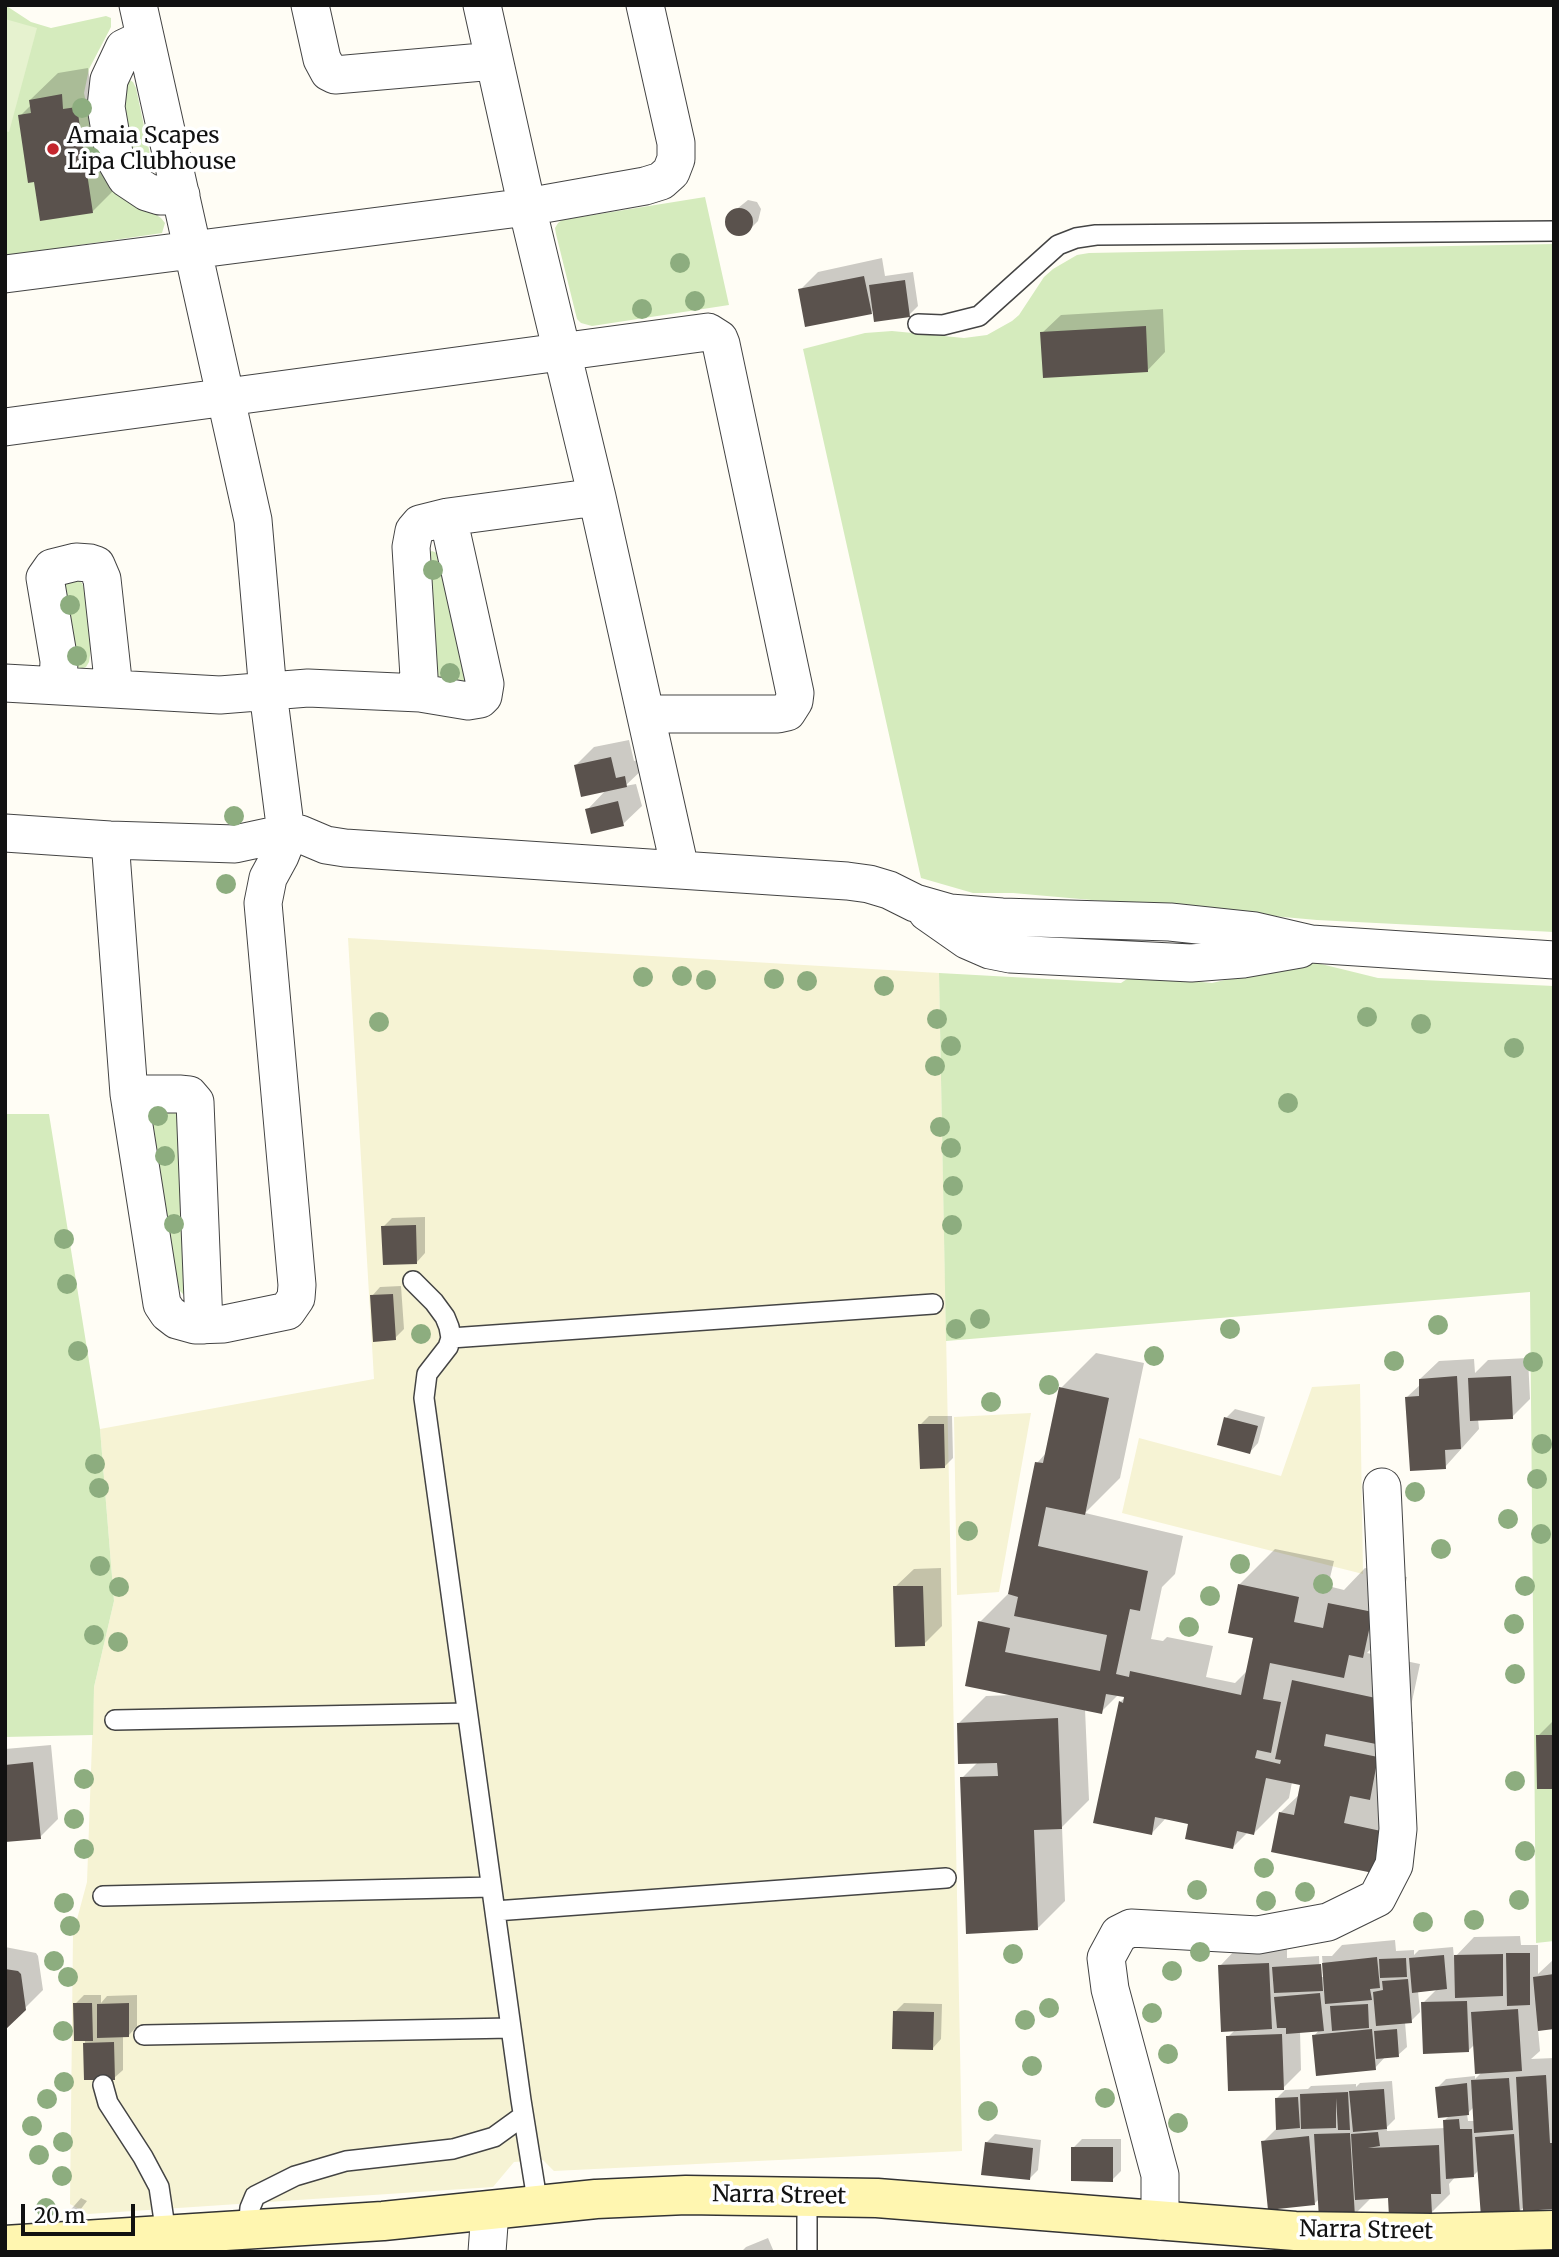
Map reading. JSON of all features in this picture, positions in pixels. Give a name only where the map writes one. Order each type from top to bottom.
[{"type":"street","points":[[310,5],[321,59],[329,72],[335,75],[494,61]]},
{"type":"street","points":[[482,5],[527,207],[564,351],[680,869]]},
{"type":"street","points":[[5,274],[527,207],[661,181],[671,172],[676,159],[676,143],[645,5]]},
{"type":"street","points":[[141,21],[108,80],[106,107],[115,159],[126,178],[147,192],[160,196],[181,195]]},
{"type":"street","points":[[110,840],[129,1094],[162,1304],[177,1320],[204,1325],[224,1324],[287,1311],[296,1298],[297,1285],[263,903],[268,878],[286,841],[286,832],[268,691],[253,520],[141,21]]},
{"type":"street","points":[[5,427],[699,332],[714,335],[721,344],[795,693],[794,701],[787,712],[778,714],[646,714]]},
{"type":"street","points":[[420,694],[412,538],[420,524],[448,517],[597,497]]},
{"type":"street","points":[[5,683],[220,695],[252,695],[308,688],[420,694],[475,701],[483,696],[485,691],[448,517]]},
{"type":"street","points":[[58,686],[59,662],[45,578],[52,568],[76,562],[90,562],[96,565],[102,579],[114,689]]},
{"type":"street","points":[[5,833],[235,844],[286,832],[300,834],[333,847],[869,884],[915,903],[950,913],[1202,925],[1255,931],[1311,944],[1340,947],[1554,960]]},
{"type":"street","points":[[129,1094],[189,1095],[195,1102],[204,1325]]},
{"type":"street","points":[[1160,2221],[1160,2175],[1110,1989],[1107,1958],[1119,1934],[1131,1928],[1258,1935],[1328,1922],[1377,1898],[1394,1865],[1398,1829],[1382,1487]]},
{"type":"street","name":"Narra Street","points":[[5,2245],[43,2247],[490,2211],[596,2199],[686,2195],[807,2195],[1295,2231],[1432,2233],[1554,2230]]},
{"type":"street","points":[[487,2252],[490,2211]]},
{"type":"lane","points":[[918,324],[943,325],[979,316],[1058,245],[1076,238],[1096,235],[1554,231]]},
{"type":"lane","points":[[413,1281],[446,1317],[451,1338],[444,1354],[427,1374],[424,1398],[523,2116],[538,2206]]},
{"type":"lane","points":[[451,1338],[933,1304]]},
{"type":"lane","points":[[115,1720],[467,1713]]},
{"type":"lane","points":[[495,1911],[946,1878]]},
{"type":"lane","points":[[103,1896],[491,1887]]},
{"type":"lane","points":[[144,2035],[511,2028]]},
{"type":"lane","points":[[103,2085],[108,2103],[159,2187],[166,2235]]},
{"type":"lane","points":[[248,2229],[250,2208],[255,2196],[295,2176],[346,2161],[453,2149],[494,2137],[523,2116]]},
{"type":"lane","points":[[807,2195],[807,2252]]},
{"type":"shaded area","points":[[348,938],[939,973],[962,2151],[554,2171],[543,2160],[514,2162],[493,2187],[88,2214],[70,2204],[73,1934],[87,1882],[94,1687],[114,1601],[100,1429],[374,1379]]},
{"type":"shaded area","points":[[1360,1384],[1363,1574],[1122,1513],[1139,1438],[1281,1476],[1312,1387]]},
{"type":"shaded area","points":[[1031,1413],[999,1592],[957,1595],[954,1417]]},
{"type":"green space","points":[[5,5],[31,22],[51,28],[106,16],[111,18],[111,27],[89,69],[84,93],[99,166],[119,190],[161,218],[165,223],[162,233],[5,256]]},
{"type":"green space","points":[[5,19],[37,28],[9,132],[5,131]]},
{"type":"green space","points":[[128,79],[136,88],[152,164],[149,173],[137,171],[119,114]]},
{"type":"green space","points":[[705,197],[729,305],[592,326],[577,319],[556,234],[558,223],[562,220]]},
{"type":"green space","points":[[1554,244],[1554,932],[1317,920],[1013,893],[973,893],[921,878],[803,349],[865,333],[892,331],[964,338],[987,335],[1019,315],[1044,277],[1053,269],[1077,255],[1089,253]]},
{"type":"green space","points":[[432,551],[439,554],[465,685],[437,684],[428,553]]},
{"type":"green space","points":[[77,579],[85,591],[91,649],[89,662],[86,667],[80,669],[77,669],[58,580]]},
{"type":"green space","points":[[1317,963],[1378,978],[1554,986],[1554,1941],[1536,1943],[1530,1292],[946,1341],[939,973],[1121,983],[1130,977],[1139,976],[1212,983],[1293,964]]},
{"type":"green space","points":[[179,1110],[185,1296],[177,1281],[151,1119],[154,1111]]},
{"type":"green space","points":[[5,1114],[49,1114],[100,1429],[114,1601],[94,1687],[93,1735],[5,1737]]},
{"type":"building","name":"Amaia Scapes Lipa Clubhouse","points":[[62,94],[63,109],[77,107],[93,213],[40,221],[34,182],[28,183],[18,115],[31,113],[29,100]]},
{"type":"building","points":[[739,208],[749,212],[753,222],[749,232],[739,236],[729,232],[725,222],[729,212]]},
{"type":"building","points":[[864,276],[872,314],[805,327],[798,289]]},
{"type":"building","points":[[905,280],[910,317],[874,322],[869,285]]},
{"type":"building","points":[[1146,326],[1148,372],[1043,378],[1040,332]]},
{"type":"building","points":[[611,757],[616,778],[625,776],[627,787],[581,797],[574,765]]},
{"type":"building","points":[[618,801],[624,826],[591,834],[585,809]]},
{"type":"building","points":[[416,1225],[417,1264],[383,1265],[381,1226]]},
{"type":"building","points":[[393,1294],[396,1340],[373,1342],[370,1295]]},
{"type":"building","points":[[1457,1376],[1461,1449],[1445,1450],[1446,1469],[1410,1471],[1405,1397],[1419,1396],[1419,1379]]},
{"type":"building","points":[[1511,1376],[1513,1419],[1470,1421],[1468,1378]]},
{"type":"building","points":[[1059,1387],[1109,1398],[1085,1515],[1046,1507],[1038,1546],[1148,1571],[1140,1611],[1130,1609],[1116,1674],[1129,1677],[1130,1671],[1241,1695],[1253,1638],[1228,1633],[1238,1584],[1299,1597],[1294,1622],[1323,1628],[1328,1603],[1373,1612],[1363,1658],[1349,1655],[1344,1678],[1270,1663],[1263,1699],[1281,1702],[1271,1753],[1257,1750],[1255,1758],[1280,1764],[1281,1760],[1275,1759],[1292,1680],[1385,1700],[1376,1744],[1326,1734],[1324,1746],[1378,1757],[1370,1800],[1350,1796],[1344,1823],[1381,1831],[1373,1873],[1271,1852],[1279,1812],[1294,1815],[1300,1785],[1266,1778],[1254,1835],[1237,1831],[1233,1849],[1185,1839],[1188,1824],[1155,1817],[1152,1835],[1093,1823],[1119,1701],[1123,1703],[1124,1697],[1106,1694],[1102,1714],[965,1686],[978,1621],[1010,1628],[1005,1652],[1100,1671],[1107,1635],[1014,1616],[1018,1597],[1008,1594],[1035,1462],[1043,1463]]},
{"type":"building","points":[[1224,1417],[1258,1426],[1250,1454],[1217,1445]]},
{"type":"building","points":[[918,1424],[944,1424],[945,1468],[920,1469]]},
{"type":"building","points":[[893,1586],[923,1586],[925,1646],[895,1647]]},
{"type":"building","points":[[1058,1718],[1062,1829],[1034,1830],[1038,1930],[966,1934],[960,1777],[998,1776],[997,1763],[958,1764],[957,1723]]},
{"type":"building","points":[[1536,1735],[1554,1735],[1554,1789],[1537,1789]]},
{"type":"building","points":[[33,1762],[41,1839],[5,1842],[5,1765]]},
{"type":"building","points":[[1506,1953],[1530,1953],[1530,2005],[1507,2006]]},
{"type":"building","points":[[1503,1954],[1503,1996],[1455,1998],[1454,1955]]},
{"type":"building","points":[[1444,1955],[1447,1989],[1412,1993],[1409,1958]]},
{"type":"building","points":[[1377,1957],[1380,1988],[1370,1989],[1372,2000],[1325,2004],[1322,1963]]},
{"type":"building","points":[[1406,1958],[1407,1977],[1380,1978],[1379,1959]]},
{"type":"building","points":[[1269,1963],[1272,2029],[1221,2032],[1218,1965]]},
{"type":"building","points":[[1321,1964],[1323,1991],[1274,1993],[1272,1967]]},
{"type":"building","points":[[5,1969],[21,1974],[26,2010],[5,2030]]},
{"type":"building","points":[[1554,1974],[1554,2029],[1538,2031],[1533,1977]]},
{"type":"building","points":[[1408,1979],[1412,2023],[1376,2026],[1373,1992],[1383,1990],[1382,1981]]},
{"type":"building","points":[[1320,1993],[1324,2031],[1286,2034],[1286,2028],[1277,2028],[1274,1997]]},
{"type":"building","points":[[1467,2001],[1469,2052],[1423,2054],[1421,2002]]},
{"type":"building","points":[[73,2003],[92,2003],[93,2041],[74,2041]]},
{"type":"building","points":[[129,2003],[129,2037],[97,2038],[97,2004]]},
{"type":"building","points":[[1368,2004],[1369,2028],[1332,2031],[1330,2006]]},
{"type":"building","points":[[1518,2009],[1522,2071],[1475,2074],[1471,2012]]},
{"type":"building","points":[[893,2011],[934,2012],[933,2050],[892,2049]]},
{"type":"building","points":[[1372,2029],[1376,2070],[1316,2076],[1312,2035]]},
{"type":"building","points":[[1397,2029],[1399,2057],[1376,2059],[1374,2031]]},
{"type":"building","points":[[1282,2034],[1284,2090],[1228,2091],[1226,2036]]},
{"type":"building","points":[[114,2042],[115,2080],[84,2080],[83,2043]]},
{"type":"building","points":[[1546,2075],[1550,2143],[1554,2143],[1554,2209],[1523,2211],[1516,2077]]},
{"type":"building","points":[[1509,2078],[1513,2130],[1474,2133],[1471,2080]]},
{"type":"building","points":[[1467,2083],[1469,2115],[1438,2118],[1435,2087]]},
{"type":"building","points":[[1384,2089],[1387,2129],[1353,2132],[1349,2091]]},
{"type":"building","points":[[1348,2092],[1350,2130],[1338,2130],[1336,2098],[1336,2128],[1301,2129],[1300,2094]]},
{"type":"building","points":[[1298,2097],[1300,2128],[1276,2130],[1275,2098]]},
{"type":"building","points":[[1459,2119],[1460,2129],[1472,2129],[1474,2177],[1446,2179],[1443,2120]]},
{"type":"building","points":[[1378,2132],[1380,2146],[1368,2148],[1439,2145],[1441,2194],[1431,2194],[1432,2214],[1389,2217],[1388,2198],[1355,2200],[1351,2134]]},
{"type":"building","points":[[1350,2133],[1355,2217],[1319,2219],[1314,2134]]},
{"type":"building","points":[[1514,2134],[1520,2213],[1481,2217],[1475,2137]]},
{"type":"building","points":[[1309,2136],[1315,2205],[1268,2210],[1261,2141]]},
{"type":"building","points":[[985,2142],[1033,2148],[1030,2180],[981,2175]]},
{"type":"building","points":[[1071,2147],[1113,2147],[1113,2182],[1071,2181]]},
{"type":"place","name":"Amaia Scapes Lipa Clubhouse","points":[[53,149]]}]
